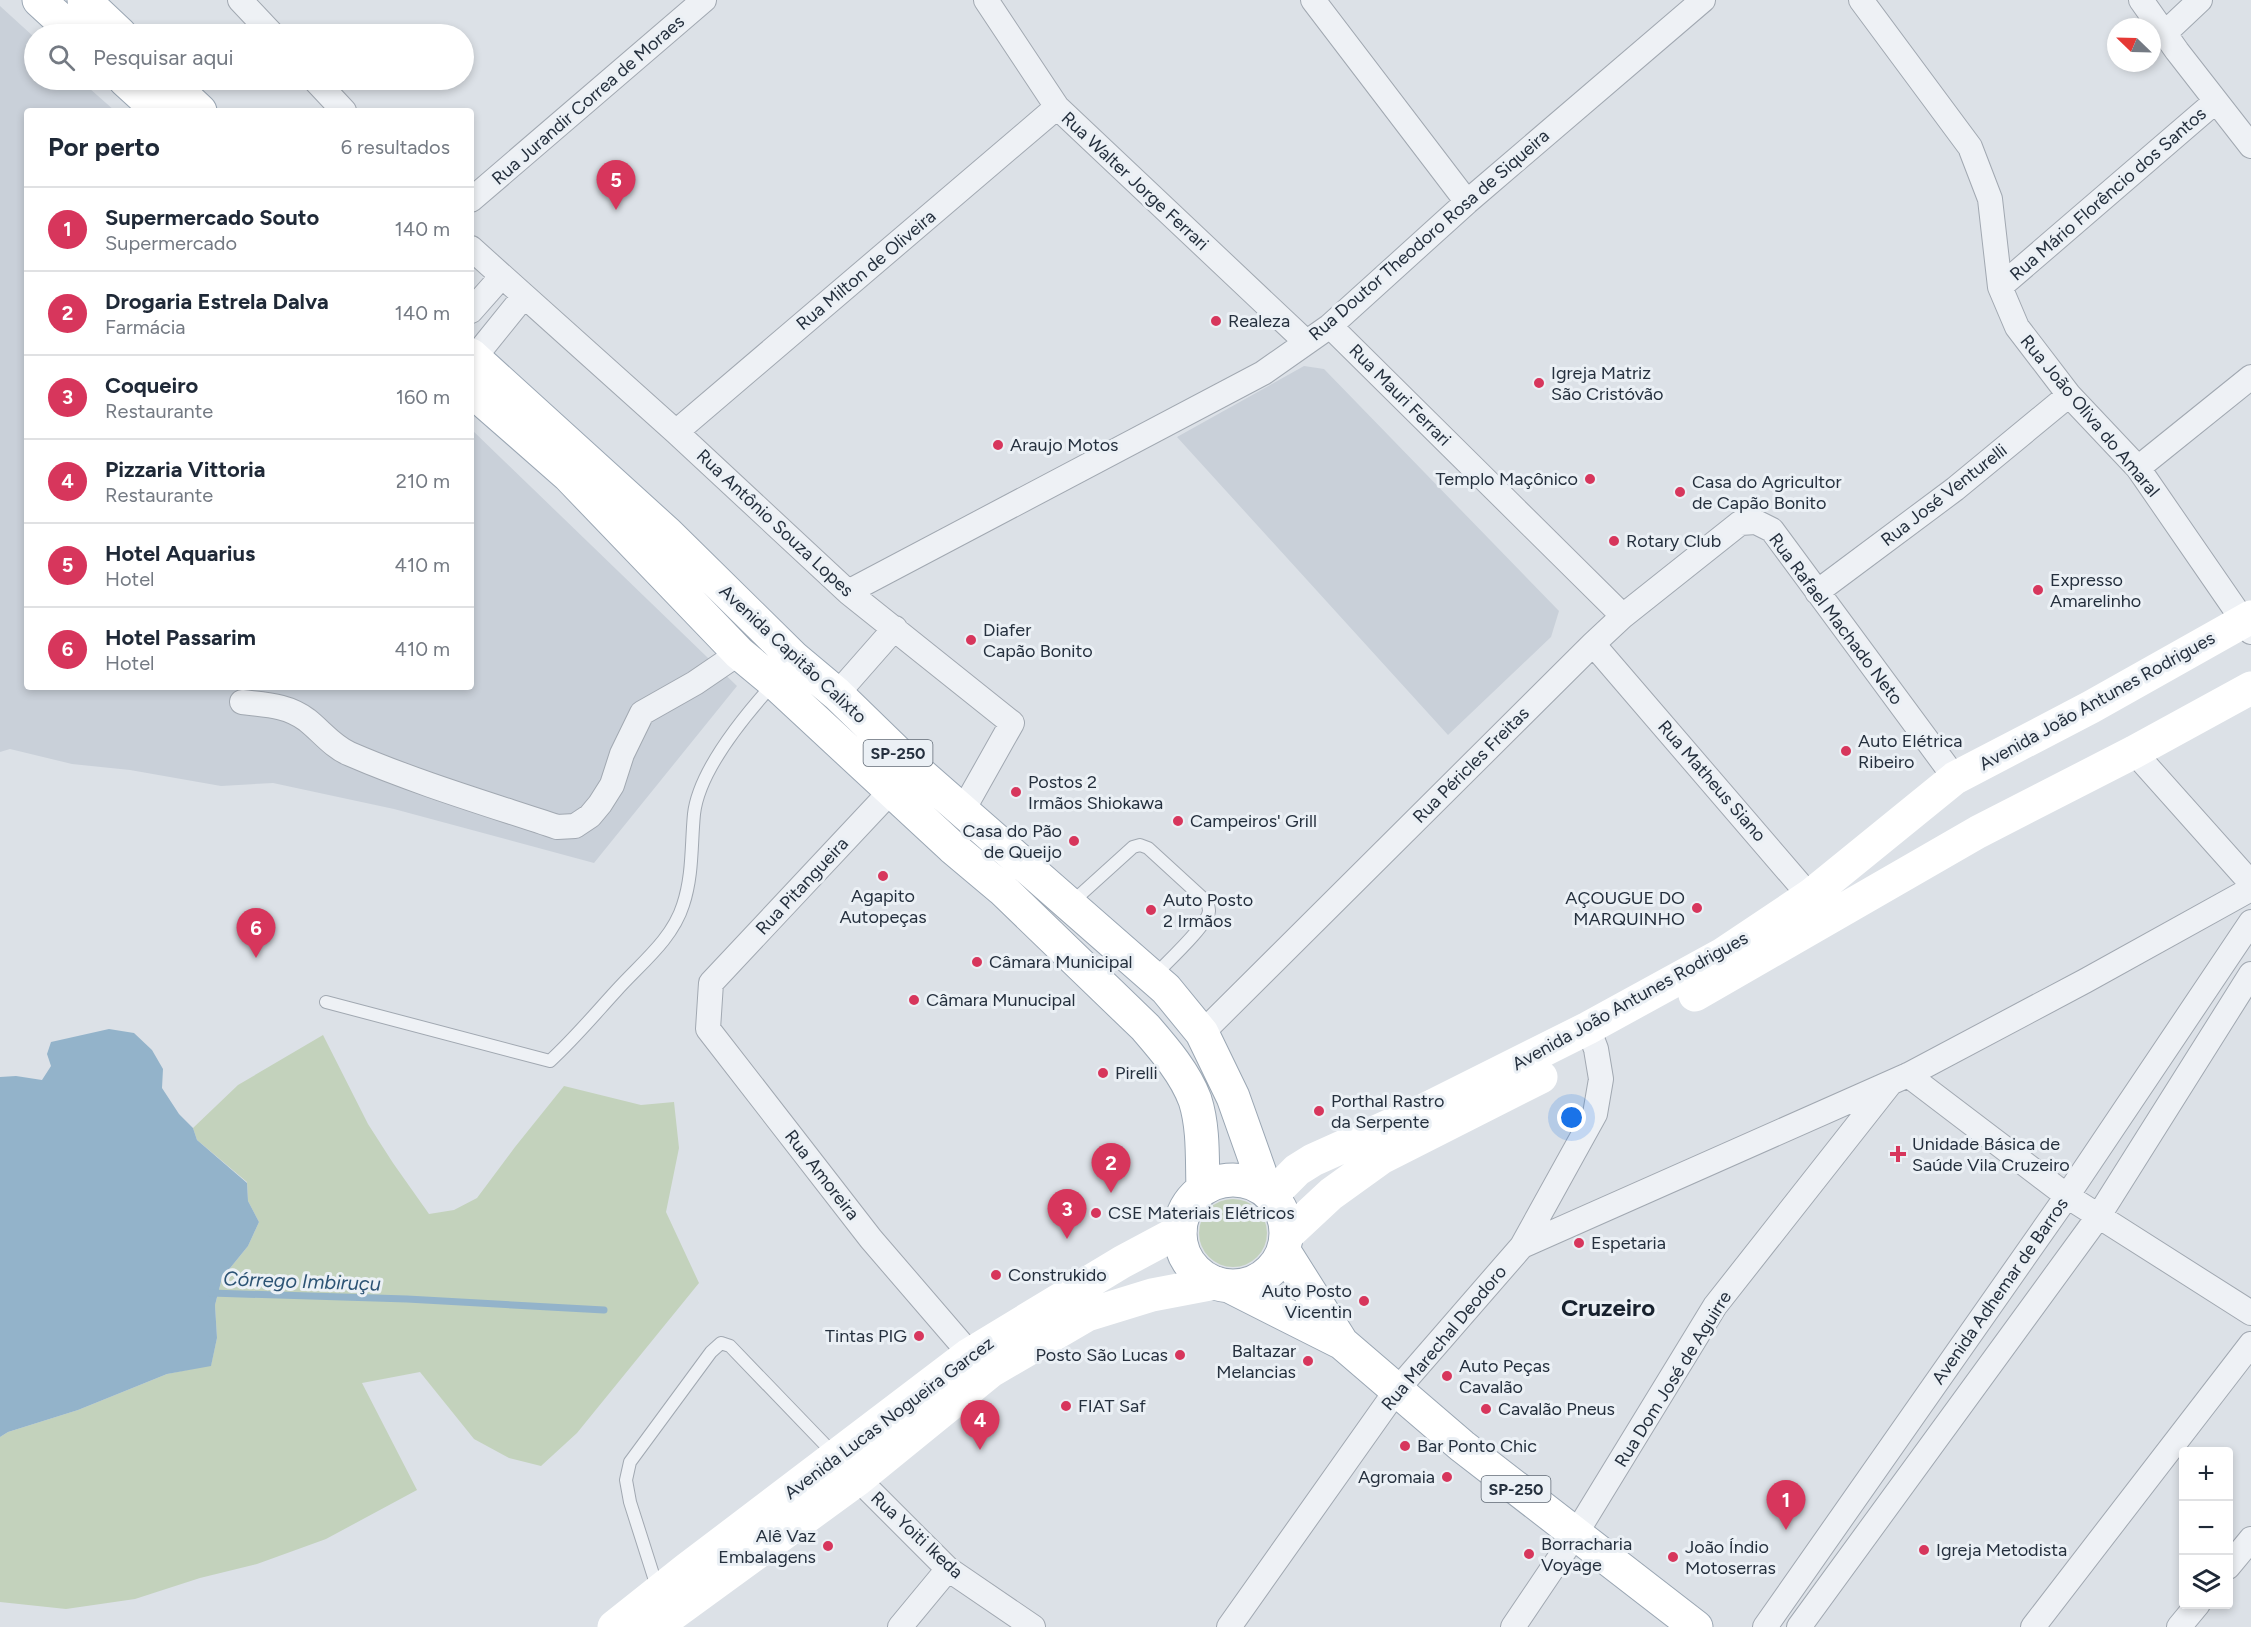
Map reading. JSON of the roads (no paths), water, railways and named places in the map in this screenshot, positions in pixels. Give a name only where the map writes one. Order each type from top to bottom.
[{"type":"main road","points":[[39,0],[65,24]]},
{"type":"main road","points":[[84,0],[109,24]]},
{"type":"main road","points":[[136,90],[156,108]]},
{"type":"main road","points":[[178,90],[197,108]]},
{"type":"main road","name":"Avenida Capitão Calixto","points":[[474,370],[568,475],[739,654],[774,682],[952,847],[1002,889],[1119,1000],[1166,1052],[1188,1084],[1196,1102],[1201,1131],[1203,1189]]},
{"type":"main road","name":"Avenida Capitão Calixto","points":[[474,370],[668,534],[794,658],[837,694],[909,764],[1166,989],[1202,1033],[1233,1096],[1269,1193]]},
{"type":"main road","name":"Avenida João Antunes Rodrigues","points":[[1269,1193],[1312,1160],[1737,973],[1820,907],[1955,778],[2249,623]]},
{"type":"main road","name":"Avenida João Antunes Rodrigues","points":[[1820,907],[1978,832],[2134,752],[2251,688]]},
{"type":"main road","name":"Avenida João Antunes Rodrigues","points":[[1285,1243],[1331,1194],[1381,1158],[1592,1038]]},
{"type":"main road","points":[[1180,1231],[1183,1215],[1191,1200],[1203,1189],[1218,1181],[1235,1179],[1251,1182],[1269,1193]]},
{"type":"main road","name":"SP-250","points":[[1269,1193],[1283,1214],[1285,1243],[1342,1343]]},
{"type":"main road","name":"Avenida Lucas Nogueira Garcez","points":[[847,1468],[991,1371],[1034,1329],[1122,1262],[1180,1231]]},
{"type":"main road","name":"SP-250","points":[[1180,1231],[1182,1248],[1189,1263],[1200,1275],[1342,1343],[1462,1446],[1696,1627]]},
{"type":"main road","points":[[1223,1285],[1248,1285],[1263,1278],[1276,1266],[1285,1243]]},
{"type":"main road","name":"Avenida Lucas Nogueira Garcez","points":[[614,1627],[662,1615],[847,1468],[970,1354],[1034,1329],[1152,1295],[1223,1285]]},
{"type":"street","points":[[240,0],[263,24]]},
{"type":"street","name":"Rua Jurandir Correa de Moraes","points":[[474,197],[704,0]]},
{"type":"street","name":"Rua Walter Jorge Ferrari","points":[[986,0],[1057,107],[1306,342]]},
{"type":"street","points":[[1313,0],[1467,202]]},
{"type":"street","name":"Rua Doutor Theodoro Rosa de Siqueira","points":[[848,592],[1263,374],[1330,326],[1467,202],[1703,0]]},
{"type":"street","name":"Rua João Oliva do Amaral","points":[[1861,0],[1970,147],[1990,199],[2000,287],[2017,327],[2069,395],[2138,468],[2249,623]]},
{"type":"street","points":[[2141,0],[2251,146]]},
{"type":"street","points":[[2165,33],[2200,0]]},
{"type":"street","points":[[324,90],[341,108]]},
{"type":"street","name":"Rua Mário Florêncio dos Santos","points":[[2000,287],[2216,101]]},
{"type":"street","name":"Rua Milton de Oliveira","points":[[676,432],[1057,107]]},
{"type":"street","name":"Rua Antônio Souza Lopes","points":[[474,251],[676,432],[848,592],[1012,723],[963,810]]},
{"type":"street","points":[[474,307],[502,276]]},
{"type":"street","points":[[474,365],[524,296]]},
{"type":"street","name":"Rua Mauri Ferrari","points":[[1330,326],[1623,616]]},
{"type":"street","points":[[2138,468],[2251,377]]},
{"type":"street","name":"Rua José Venturelli","points":[[1817,592],[1954,489],[2069,395]]},
{"type":"street","name":"Rua Péricles Freitas","points":[[1202,1033],[1623,616],[1740,523],[1756,522]]},
{"type":"street","name":"Rua Rafael Machado Neto","points":[[1756,522],[1772,530],[1955,778]]},
{"type":"street","points":[[837,694],[895,628]]},
{"type":"street","name":"Rua Matheus Siano","points":[[1593,644],[1820,907]]},
{"type":"street","points":[[242,702],[281,706],[292,711],[346,753],[397,773],[557,827],[575,826],[590,816],[612,785],[622,754],[642,713],[739,654]]},
{"type":"street","points":[[2134,752],[2251,883]]},
{"type":"street","name":"Rua Pitangueira","points":[[711,983],[892,789]]},
{"type":"street","points":[[1522,1246],[1899,1079],[2085,981],[2251,889]]},
{"type":"street","name":"Avenida Adhemar de Barros","points":[[1765,1627],[2067,1196],[2251,922]]},
{"type":"street","name":"Avenida Adhemar de Barros","points":[[1799,1627],[2098,1217],[2251,974]]},
{"type":"street","name":"Rua Amoreira","points":[[711,983],[708,1029],[871,1239],[970,1354]]},
{"type":"street","name":"Rua Marechal Deodoro","points":[[1229,1627],[1396,1391],[1522,1246],[1595,1114],[1601,1079],[1592,1038]]},
{"type":"street","points":[[1899,1079],[2098,1217],[2251,1313]]},
{"type":"street","name":"Rua Dom José de Aguirre","points":[[1513,1627],[1575,1535],[1715,1306],[1899,1079]]},
{"type":"street","points":[[2033,1627],[2251,1344]]},
{"type":"street","points":[[1919,1408],[1944,1428]]},
{"type":"street","name":"Rua Yoiti Ikeda","points":[[847,1468],[948,1569],[1033,1627]]},
{"type":"street","points":[[2233,1562],[2251,1539]]},
{"type":"street","points":[[900,1627],[948,1569]]},
{"type":"street","points":[[2179,1627],[2195,1609]]},
{"type":"lane","points":[[326,1002],[550,1061],[585,1027],[666,938],[683,907],[692,871],[694,812],[704,781],[743,717],[774,682]]},
{"type":"lane","points":[[1070,904],[1133,847],[1140,845],[1148,848],[1207,902],[1209,909],[1207,918],[1153,977]]},
{"type":"lane","points":[[662,1615],[630,1502],[626,1480],[630,1462],[711,1352],[721,1343],[730,1346],[847,1468]]},
{"type":"water","points":[[109,1029],[134,1033],[152,1050],[163,1069],[162,1088],[179,1114],[193,1128],[197,1140],[247,1183],[248,1201],[259,1222],[248,1246],[222,1278],[215,1305],[217,1338],[211,1366],[167,1374],[78,1410],[8,1432],[0,1437],[0,1077],[16,1076],[42,1080],[51,1066],[47,1054],[51,1042]]},
{"type":"waterway","name":"Córrego Imbiruçu","points":[[211,1293],[407,1299],[604,1310]]},
{"type":"place","name":"Hotel Aquarius","points":[[616,210]]},
{"type":"place","name":"Realeza","points":[[1216,321]]},
{"type":"place","name":"Igreja Matriz São Cristóvão","points":[[1539,383]]},
{"type":"place","name":"Araujo Motos","points":[[998,445]]},
{"type":"place","name":"Templo Maçônico","points":[[1590,479]]},
{"type":"place","name":"Casa do Agricultor de Capão Bonito","points":[[1680,492]]},
{"type":"place","name":"Rotary Club","points":[[1614,541]]},
{"type":"place","name":"Expresso Amarelinho","points":[[2038,590]]},
{"type":"place","name":"Diafer Capão Bonito","points":[[971,640]]},
{"type":"place","name":"Auto Elétrica Ribeiro","points":[[1846,751]]},
{"type":"place","name":"Postos 2 Irmãos Shiokawa","points":[[1016,792]]},
{"type":"place","name":"Campeiros' Grill","points":[[1178,821]]},
{"type":"place","name":"Casa do Pão de Queijo","points":[[1074,841]]},
{"type":"place","name":"Agapito Autopeças","points":[[883,876]]},
{"type":"place","name":"AÇOUGUE DO MARQUINHO","points":[[1697,908]]},
{"type":"place","name":"Auto Posto 2 Irmãos","points":[[1151,910]]},
{"type":"place","name":"Hotel Passarim","points":[[256,958]]},
{"type":"place","name":"Câmara Municipal","points":[[977,962]]},
{"type":"place","name":"Câmara Munucipal","points":[[914,1000]]},
{"type":"place","name":"Pirelli","points":[[1103,1073]]},
{"type":"place","name":"Porthal Rastro da Serpente","points":[[1319,1111]]},
{"type":"place","name":"Unidade Básica de Saúde Vila Cruzeiro","points":[[1898,1154]]},
{"type":"place","name":"Drogaria Estrela Dalva","points":[[1111,1193]]},
{"type":"place","name":"CSE Materiais Elétricos","points":[[1096,1213]]},
{"type":"place","name":"Coqueiro","points":[[1067,1239]]},
{"type":"place","name":"Espetaria","points":[[1579,1243]]},
{"type":"place","name":"Construkido","points":[[996,1275]]},
{"type":"place","name":"Auto Posto Vicentin","points":[[1364,1301]]},
{"type":"place","name":"Tintas PIG","points":[[919,1336]]},
{"type":"place","name":"Posto São Lucas","points":[[1180,1355]]},
{"type":"place","name":"Baltazar Melancias","points":[[1308,1361]]},
{"type":"place","name":"Auto Peças Cavalão","points":[[1447,1376]]},
{"type":"place","name":"FIAT Saf","points":[[1066,1406]]},
{"type":"place","name":"Cavalão Pneus","points":[[1486,1409]]},
{"type":"place","name":"Bar Ponto Chic","points":[[1405,1446]]},
{"type":"place","name":"Pizzaria Vittoria","points":[[980,1450]]},
{"type":"place","name":"Agromaia","points":[[1447,1477]]},
{"type":"place","name":"Supermercado Souto","points":[[1786,1530]]},
{"type":"place","name":"Alê Vaz Embalagens","points":[[828,1546]]},
{"type":"place","name":"Igreja Metodista","points":[[1924,1550]]},
{"type":"place","name":"Borracharia Voyage","points":[[1529,1554]]},
{"type":"place","name":"João Índio Motoserras","points":[[1673,1557]]},
{"type":"district","name":"Cruzeiro","points":[[1608,1307]]}]
